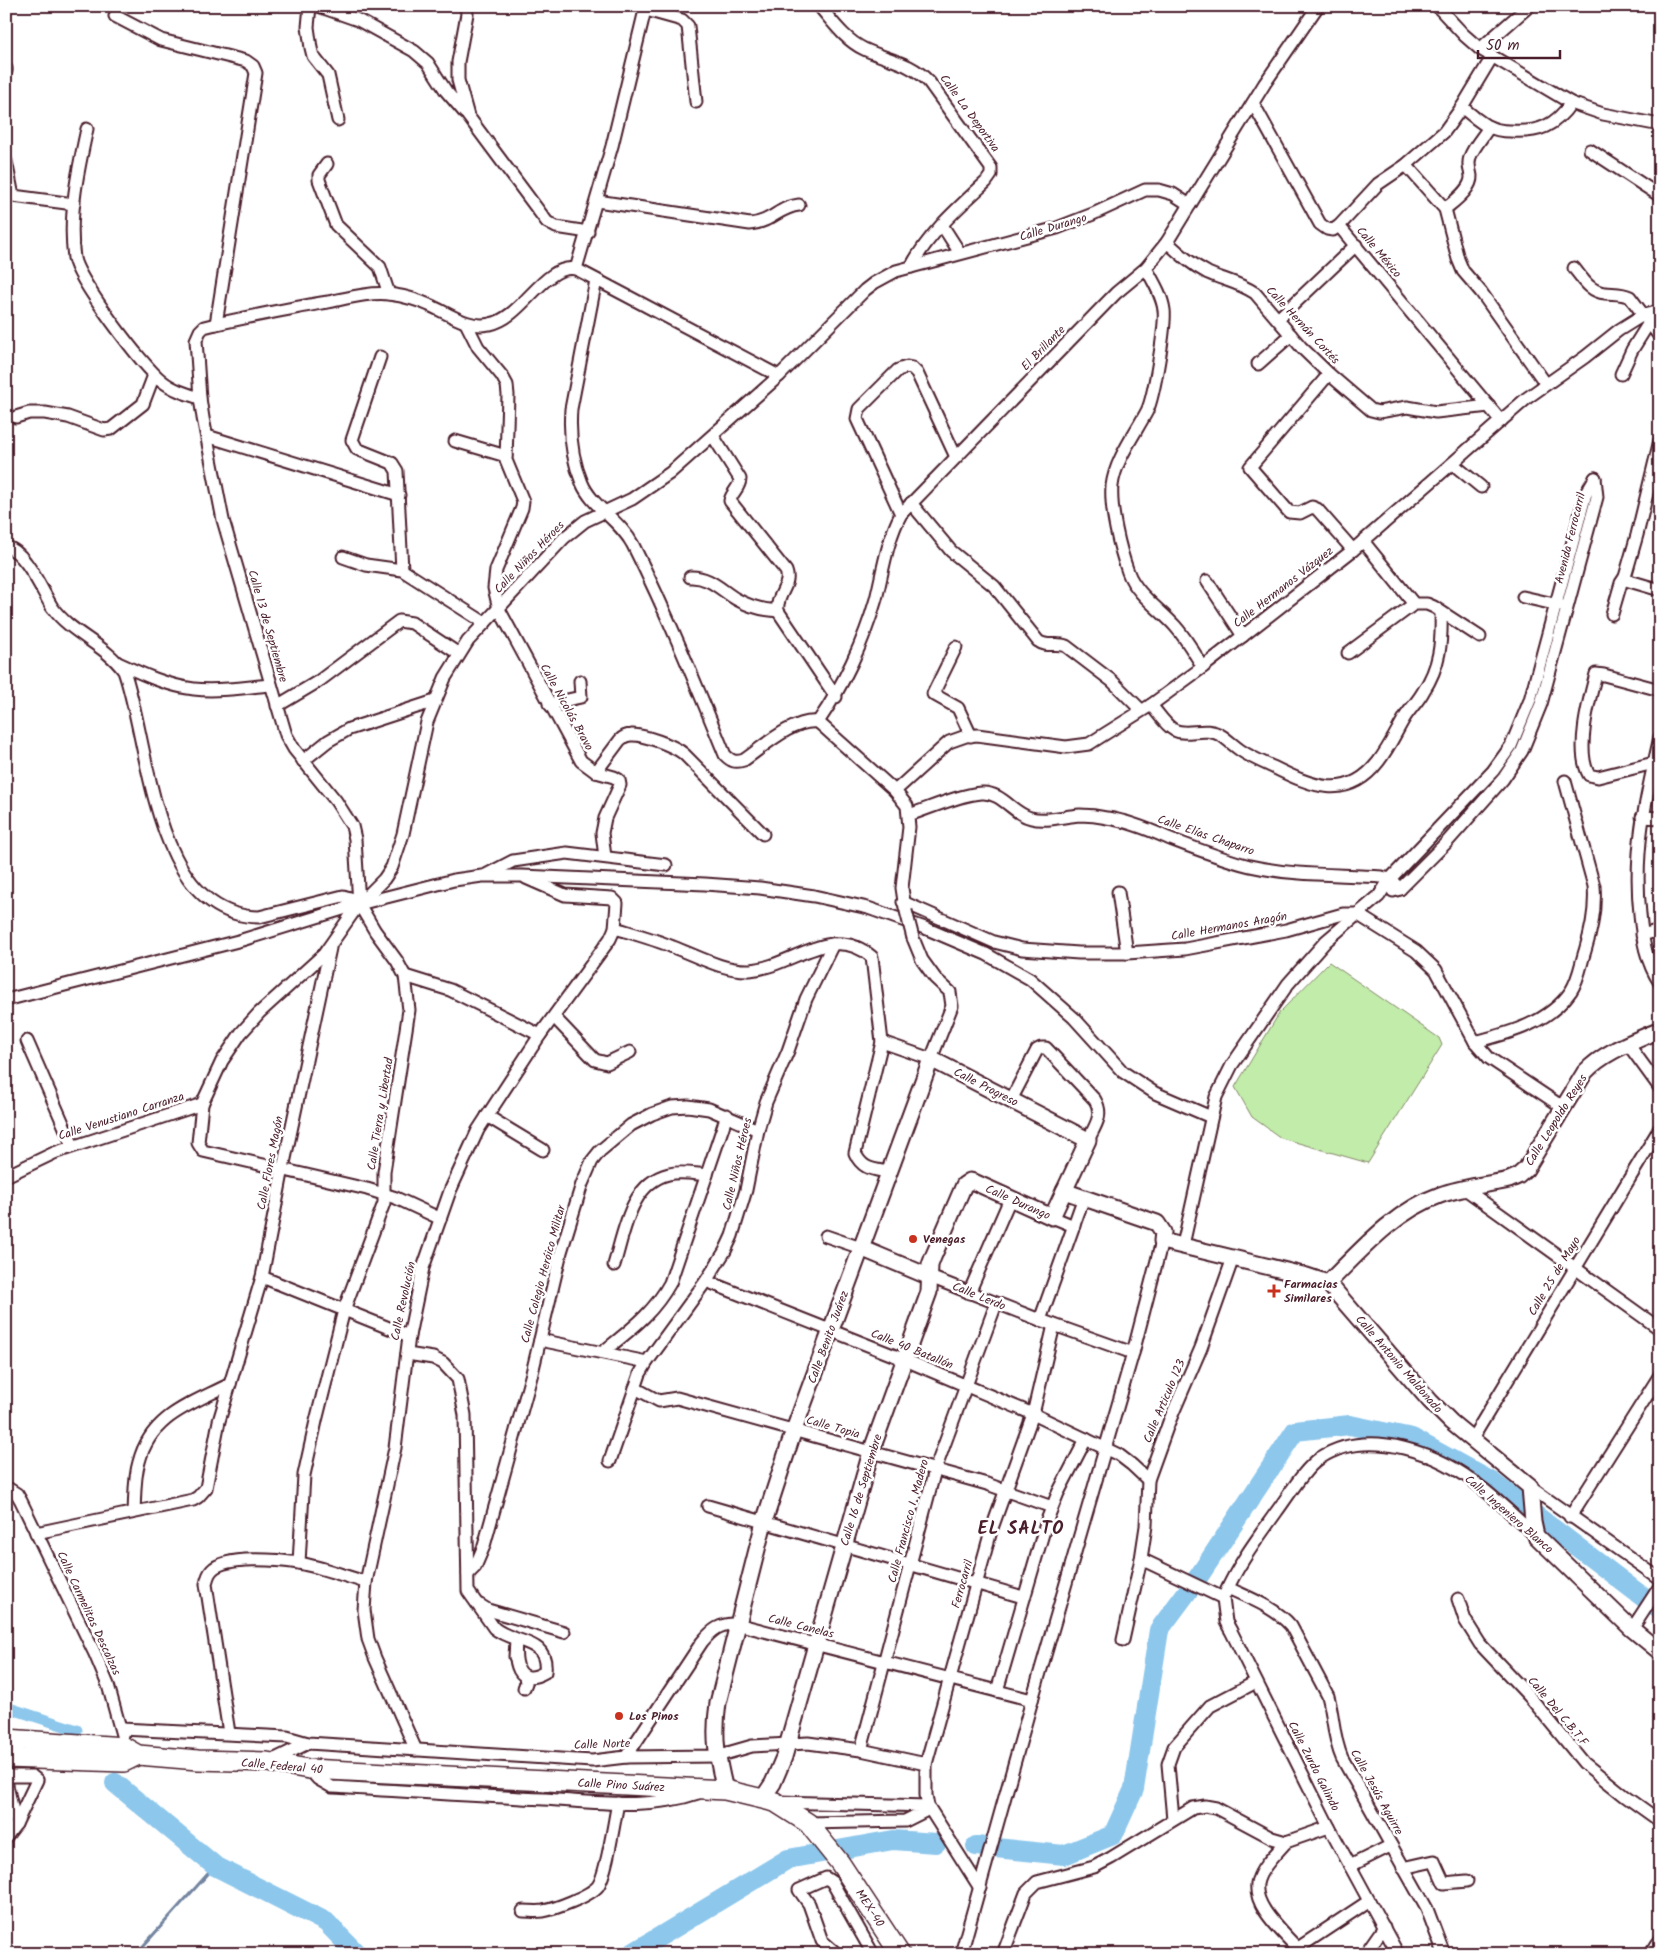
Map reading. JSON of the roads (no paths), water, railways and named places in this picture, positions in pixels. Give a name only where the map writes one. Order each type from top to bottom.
[{"type":"main road","name":"Calle Federal 40","points":[[6,1740],[127,1748],[198,1760],[267,1762],[308,1769],[426,1775]]},
{"type":"main road","name":"Calle Federal 40","points":[[6,1758],[127,1748]]},
{"type":"main road","name":"Calle Pino Suárez","points":[[426,1775],[716,1790],[769,1800],[808,1823]]},
{"type":"main road","name":"MEX-40","points":[[808,1823],[840,1862],[900,1954]]},
{"type":"street","points":[[310,6],[308,27],[311,48],[313,56],[328,75],[338,120]]},
{"type":"street","points":[[318,6],[358,20],[414,52],[428,63],[446,91],[468,116],[547,222],[556,227],[588,232]]},
{"type":"street","points":[[466,6],[467,14],[458,62],[458,80],[468,116]]},
{"type":"street","name":"Calle La Deportiva","points":[[819,6],[854,43],[863,49],[909,65],[920,72],[930,82],[992,168],[991,175],[942,224],[925,244],[911,266]]},
{"type":"street","name":"El Brillante","points":[[818,722],[836,697],[870,618],[891,537],[901,514],[1116,293],[1146,268],[1168,242],[1252,103],[1318,6]]},
{"type":"street","points":[[1437,6],[1480,49],[1571,103],[1594,112],[1660,125]]},
{"type":"street","points":[[1480,49],[1528,6]]},
{"type":"street","points":[[576,269],[597,201],[646,8],[682,20],[688,26],[696,102]]},
{"type":"street","points":[[115,16],[161,40],[246,62],[253,66],[256,73],[216,324],[362,295],[388,294],[414,299],[466,323],[490,324],[512,313],[552,275],[568,268],[576,269],[779,376]]},
{"type":"street","points":[[1339,226],[1378,184],[1406,165],[1434,142],[1462,107],[1492,57]]},
{"type":"street","name":"Calle México","points":[[1252,103],[1320,224],[1327,229],[1333,230],[1339,226],[1501,421]]},
{"type":"street","points":[[1462,107],[1489,127],[1498,130],[1521,132],[1545,128],[1555,122],[1571,103]]},
{"type":"street","points":[[1444,209],[1460,196],[1469,184],[1471,176],[1468,168],[1470,158],[1489,127]]},
{"type":"street","points":[[87,129],[76,182],[74,204],[73,246],[76,266],[121,334],[154,375],[176,390],[200,398]]},
{"type":"street","points":[[1590,150],[1660,196]]},
{"type":"street","points":[[6,161],[13,196],[74,204]]},
{"type":"street","points":[[327,164],[319,175],[319,180],[334,220],[344,233],[380,267],[388,294]]},
{"type":"street","points":[[1406,165],[1444,209],[1458,260],[1463,271],[1482,292],[1546,384]]},
{"type":"street","name":"Calle Durango","points":[[911,266],[1057,228],[1145,190],[1159,190],[1173,194],[1190,205]]},
{"type":"street","points":[[597,201],[750,224],[769,220],[782,210],[799,205]]},
{"type":"street","points":[[942,224],[960,253]]},
{"type":"street","name":"Calle Hernán Cortés","points":[[1168,242],[1184,257],[1207,272],[1244,286],[1255,293],[1291,335],[1329,374],[1371,410],[1379,412],[1407,407],[1436,412],[1489,406]]},
{"type":"street","points":[[1278,319],[1356,246]]},
{"type":"street","name":"Calle Niños Héroes","points":[[359,904],[384,879],[398,853],[422,739],[434,701],[458,654],[564,538],[585,521],[651,488],[713,436],[779,376],[865,290],[885,276],[911,266]]},
{"type":"street","points":[[1146,268],[1162,304],[1164,322],[1148,408],[1118,466],[1112,486],[1118,541],[1128,574],[1134,583],[1176,628],[1203,667]]},
{"type":"street","points":[[1574,268],[1593,290],[1624,294],[1630,297],[1660,337]]},
{"type":"street","points":[[596,280],[571,409],[570,428],[574,457],[583,484],[592,499],[615,520],[632,543],[678,641],[725,755],[731,761],[738,762],[744,760],[792,727],[803,722],[818,722],[895,791],[907,806],[909,815]]},
{"type":"street","name":"Calle Hermanos Vázquez","points":[[895,791],[949,742],[957,738],[971,736],[1066,747],[1079,746],[1089,744],[1146,708],[1203,667],[1353,550],[1546,384],[1573,366],[1619,330],[1646,319],[1658,309]]},
{"type":"street","points":[[1621,374],[1646,319]]},
{"type":"street","points":[[455,441],[506,456],[508,395],[506,385],[478,346],[466,323]]},
{"type":"street","name":"Calle 13 de Septiembre","points":[[216,324],[204,327],[197,336],[200,398],[223,520],[286,735],[303,761],[336,801],[352,826],[355,839],[359,904]]},
{"type":"street","points":[[1258,364],[1291,335]]},
{"type":"street","points":[[380,358],[352,440],[356,449],[392,463],[397,471],[402,570]]},
{"type":"street","points":[[901,514],[859,424],[857,414],[864,404],[898,370],[907,367],[912,368],[917,373],[956,457]]},
{"type":"street","points":[[1329,374],[1250,467],[1289,512],[1300,513],[1312,507],[1317,509],[1353,550]]},
{"type":"street","points":[[16,416],[29,413],[45,413],[68,417],[104,430],[111,429],[143,404],[154,375]]},
{"type":"street","points":[[207,436],[398,494]]},
{"type":"street","points":[[713,436],[740,479],[740,483],[730,501],[786,571],[788,581],[778,598],[778,611],[836,697]]},
{"type":"street","points":[[1612,614],[1620,583],[1625,577],[1639,528],[1660,440]]},
{"type":"street","name":"Calle Nicolás Bravo","points":[[506,456],[523,501],[522,508],[496,570],[494,588],[499,609],[581,761],[596,772],[614,777],[620,782],[605,818],[602,834],[605,858]]},
{"type":"street","points":[[1453,464],[1481,487]]},
{"type":"street","name":"Avenida Ferrocarril","points":[[1379,896],[1400,889],[1447,842],[1503,779],[1522,751],[1530,700],[1562,605],[1597,497],[1595,478],[1586,493],[1562,605]]},
{"type":"street","points":[[911,503],[951,551],[994,586],[1043,645],[1060,644],[1066,646],[1176,731],[1212,731],[1248,755],[1303,782],[1325,788],[1342,787],[1359,780],[1377,764],[1389,746],[1405,717],[1423,693],[1439,659],[1442,634],[1441,613]]},
{"type":"street","points":[[1363,541],[1414,604]]},
{"type":"street","points":[[9,548],[22,558],[53,608],[61,617],[118,663],[168,683],[192,689],[204,690],[271,685]]},
{"type":"street","points":[[343,557],[366,565],[402,570],[485,623]]},
{"type":"street","points":[[690,577],[696,576],[714,583],[736,599],[760,610],[778,611]]},
{"type":"street","points":[[1625,577],[1628,582],[1660,590]]},
{"type":"street","points":[[1207,581],[1243,636]]},
{"type":"street","points":[[1523,597],[1562,605]]},
{"type":"street","points":[[1348,653],[1414,604],[1427,604],[1480,637]]},
{"type":"street","points":[[277,706],[319,682],[399,621],[412,623],[458,654]]},
{"type":"street","points":[[956,647],[933,694],[958,708],[971,736]]},
{"type":"street","points":[[118,663],[127,679],[161,825],[186,876],[200,894],[236,914],[248,917],[259,917],[348,896],[359,904],[405,976],[450,990],[540,1035]]},
{"type":"street","points":[[1654,764],[1598,777],[1589,775],[1586,770],[1584,756],[1585,728],[1588,703],[1596,674],[1660,690]]},
{"type":"street","points":[[549,704],[581,697],[580,682]]},
{"type":"street","points":[[303,761],[328,741],[349,729],[434,701]]},
{"type":"street","name":"Avenida Ferrocarril","points":[[1183,1245],[1216,1097],[1232,1064],[1288,984],[1326,941],[1379,896],[1390,879],[1494,770],[1511,746],[1524,733]]},
{"type":"street","points":[[596,772],[620,740],[630,735],[673,747],[684,754],[763,834]]},
{"type":"street","points":[[1660,737],[1642,817],[1637,865],[1642,935],[1647,957],[1660,982]]},
{"type":"street","points":[[1475,1042],[1509,1033],[1542,1018],[1572,990],[1576,979],[1589,937],[1595,901],[1589,865],[1565,781]]},
{"type":"street","name":"Calle Elías Chaparro","points":[[909,815],[972,794],[992,794],[1018,813],[1029,818],[1040,820],[1082,815],[1106,818],[1148,829],[1218,856],[1250,866],[1285,873],[1370,876],[1390,879]]},
{"type":"street","name":"Calle Benito Juárez","points":[[716,1790],[717,1756],[715,1725],[737,1624],[764,1522],[794,1430],[830,1331],[888,1172],[952,1006],[950,992],[935,978],[922,960],[913,938],[905,907],[902,888],[909,815]]},
{"type":"street","points":[[1642,817],[1660,818]]},
{"type":"street","points":[[482,876],[513,861],[567,853],[666,865]]},
{"type":"street","points":[[6,1000],[242,940],[359,904],[454,880],[482,876],[522,876],[687,882],[760,888],[814,896],[868,908],[925,928],[986,954],[1030,979],[1074,1018],[1123,1072],[1155,1093],[1211,1117]]},
{"type":"street","name":"Calle Revolución","points":[[416,1750],[375,1658],[368,1639],[364,1610],[366,1582],[395,1448],[409,1336],[424,1268],[439,1218],[459,1167],[487,1116],[540,1035],[610,939],[615,928],[617,903],[612,898],[564,894],[522,876]]},
{"type":"street","points":[[1390,879],[1400,889]]},
{"type":"street","points":[[1118,892],[1127,953]]},
{"type":"street","name":"Calle Venustiano Carranza","points":[[6,1176],[31,1163],[73,1146],[202,1104],[222,1061],[241,1033],[259,1013],[318,960],[359,904]]},
{"type":"street","name":"Calle Hermanos Aragón","points":[[905,907],[994,942],[1022,950],[1079,954],[1127,953],[1194,947],[1286,930],[1343,914],[1357,914]]},
{"type":"street","points":[[1357,914],[1416,951],[1436,970],[1475,1042],[1488,1058],[1564,1108]]},
{"type":"street","points":[[615,928],[653,939],[714,963],[737,969],[759,968],[833,944],[858,947],[872,957],[882,1042],[855,1153],[859,1162],[866,1167],[888,1172]]},
{"type":"street","points":[[1642,935],[1660,930]]},
{"type":"street","name":"Calle Niños Héroes","points":[[610,1461],[635,1388],[647,1362],[725,1252],[741,1210],[766,1102],[788,1051],[806,999],[833,944]]},
{"type":"street","name":"Calle Flores Magón","points":[[134,1512],[193,1500],[203,1493],[208,1480],[219,1422],[262,1277],[330,945]]},
{"type":"street","name":"Calle Tierra y Libertad","points":[[299,1563],[304,1475],[316,1421],[344,1310],[382,1212],[384,1172],[409,1010],[405,976]]},
{"type":"street","points":[[554,1017],[595,1060],[607,1063],[630,1052]]},
{"type":"street","name":"Calle Leopoldo Reyes","points":[[1328,1283],[1375,1238],[1406,1212],[1440,1195],[1508,1180],[1518,1176],[1526,1169],[1585,1072],[1594,1062],[1606,1054],[1660,1030]]},
{"type":"street","points":[[27,1041],[73,1146]]},
{"type":"street","name":"Calle Progreso","points":[[882,1042],[931,1059],[1088,1140]]},
{"type":"street","points":[[1628,1044],[1660,1088]]},
{"type":"street","points":[[1011,1100],[1037,1050],[1046,1048],[1096,1100],[1100,1107],[1100,1114],[1052,1217]]},
{"type":"street","points":[[202,1104],[198,1143],[203,1152],[283,1168],[384,1194],[439,1218]]},
{"type":"street","name":"Calle Colegio Heróico Militar","points":[[468,1574],[476,1567],[484,1546],[540,1340],[561,1252],[582,1184],[592,1161],[600,1151],[631,1125],[652,1114],[672,1107],[688,1106],[702,1108],[727,1115],[758,1130]]},
{"type":"street","points":[[603,1352],[644,1319],[663,1296],[675,1270],[727,1115]]},
{"type":"street","points":[[487,1116],[543,1150]]},
{"type":"street","name":"Calle 25 de Mayo","points":[[1472,1439],[1660,1128]]},
{"type":"street","points":[[614,1265],[634,1203],[647,1185],[656,1178],[669,1174],[686,1173],[707,1176]]},
{"type":"street","name":"Calle Durango","points":[[964,1185],[970,1181],[974,1182],[1074,1226]]},
{"type":"street","name":"Calle 16 de Septiembre","points":[[769,1800],[788,1744],[871,1452],[903,1359],[929,1292],[930,1265],[964,1185]]},
{"type":"street","points":[[1465,1189],[1660,1329]]},
{"type":"street","points":[[965,1953],[986,1865],[1106,1448],[1162,1241],[1163,1232],[1157,1223],[1064,1191]]},
{"type":"street","points":[[1040,1320],[1084,1197]]},
{"type":"street","points":[[969,1293],[1010,1199]]},
{"type":"street","name":"Calle Lerdo","points":[[826,1236],[861,1248],[996,1304],[1132,1353]]},
{"type":"street","points":[[1162,1241],[1328,1283]]},
{"type":"street","name":"Calle Articulo 123","points":[[1123,1640],[1141,1559],[1146,1526],[1148,1480],[1169,1422],[1201,1348],[1233,1258]]},
{"type":"street","points":[[262,1277],[409,1336]]},
{"type":"street","name":"Calle 40 Batallón","points":[[706,1281],[903,1359],[1033,1414],[1106,1448],[1132,1465],[1148,1480]]},
{"type":"street","name":"Calle Antonio Maldonado","points":[[1328,1283],[1430,1401],[1531,1493],[1570,1516],[1660,1579]]},
{"type":"street","name":"Calle Francisco I. Madero","points":[[861,1750],[935,1470],[996,1304]]},
{"type":"street","name":"Ferrocarril","points":[[980,1888],[928,1806],[926,1764],[976,1584],[1033,1414],[1054,1325]]},
{"type":"street","points":[[540,1340],[647,1362]]},
{"type":"street","points":[[407,1354],[433,1358],[442,1362],[452,1370],[458,1379],[464,1415],[468,1591],[480,1605],[494,1628],[500,1633],[516,1640],[530,1643],[540,1650],[546,1661],[544,1672],[534,1678],[525,1676]]},
{"type":"street","points":[[1570,1516],[1660,1375]]},
{"type":"street","points":[[36,1533],[134,1512],[138,1462],[154,1429],[167,1417],[230,1384]]},
{"type":"street","name":"Calle Topia","points":[[635,1388],[659,1401],[677,1398],[1006,1490],[1052,1507]]},
{"type":"street","points":[[997,1691],[1023,1597],[1052,1507],[1086,1439]]},
{"type":"street","name":"Calle Ingeniero Blanco","points":[[1225,1593],[1246,1554],[1304,1475],[1319,1459],[1338,1450],[1360,1445],[1386,1445],[1410,1450],[1436,1459],[1482,1487],[1535,1529],[1632,1629],[1660,1652]]},
{"type":"street","name":"Calle Carmelitas Descalzas","points":[[6,1487],[17,1494],[95,1654],[108,1685],[127,1748]]},
{"type":"street","points":[[1531,1493],[1535,1529]]},
{"type":"street","points":[[708,1506],[1023,1597]]},
{"type":"street","points":[[1141,1559],[1212,1592],[1225,1593]]},
{"type":"street","points":[[229,1733],[206,1584],[207,1577],[212,1569],[227,1562],[248,1560],[299,1563],[366,1582]]},
{"type":"street","points":[[1632,1629],[1660,1586]]},
{"type":"street","name":"Calle Zurdo Galindo","points":[[1225,1593],[1226,1622],[1329,1827],[1398,1954]]},
{"type":"street","name":"Calle Jesús Aguirre","points":[[1225,1593],[1274,1610],[1284,1617],[1291,1626],[1328,1696],[1336,1745],[1342,1758],[1427,1909],[1444,1954]]},
{"type":"street","name":"Calle Del C.B.T.F","points":[[1458,1599],[1465,1620],[1480,1644],[1529,1696],[1584,1763],[1618,1791],[1660,1821]]},
{"type":"street","points":[[480,1605],[488,1610],[564,1632]]},
{"type":"street","name":"Calle Canelas","points":[[626,1756],[702,1642],[708,1634],[721,1625],[737,1624],[1032,1700]]},
{"type":"street","points":[[516,1640],[514,1657],[518,1668],[525,1676],[526,1683],[524,1688]]},
{"type":"street","points":[[1173,1819],[1168,1764],[1174,1747],[1210,1706],[1256,1682]]},
{"type":"street","points":[[127,1748],[229,1733],[286,1737],[308,1744]]},
{"type":"street","points":[[788,1744],[808,1743],[861,1750],[926,1764]]},
{"type":"street","points":[[267,1762],[308,1744]]},
{"type":"street","name":"Calle Norte","points":[[308,1744],[592,1761],[626,1756],[717,1756],[752,1746],[788,1744]]},
{"type":"street","points":[[308,1769],[318,1779],[332,1787],[457,1795],[618,1803],[676,1800],[716,1790]]},
{"type":"street","points":[[6,1776],[32,1776],[37,1780],[16,1824],[6,1837]]},
{"type":"street","points":[[6,1781],[16,1824]]},
{"type":"street","points":[[769,1800],[928,1806],[926,1812],[906,1821],[808,1823]]},
{"type":"street","points":[[523,1911],[541,1911],[553,1908],[591,1892],[597,1887],[605,1870],[618,1803]]},
{"type":"street","points":[[1003,1954],[1026,1893],[1031,1886],[1037,1882],[1079,1871],[1111,1858],[1192,1808],[1205,1806],[1216,1808],[1272,1838],[1286,1842]]},
{"type":"street","points":[[1329,1827],[1286,1842],[1263,1870],[1258,1880],[1256,1890],[1262,1908],[1293,1951],[1369,1901]]},
{"type":"street","points":[[1350,1866],[1390,1846]]},
{"type":"street","points":[[1403,1868],[1434,1860],[1444,1883],[1467,1881]]},
{"type":"street","points":[[837,1954],[822,1941],[809,1904],[800,1890],[826,1878],[832,1882],[873,1954]]},
{"type":"street","points":[[1365,1954],[1384,1927]]},
{"type":"street","points":[[887,1934],[891,1954]]},
{"type":"street","points":[[1650,1954],[1660,1938]]},
{"type":"waterway","points":[[976,1846],[1064,1855],[1113,1835],[1134,1789],[1159,1630],[1199,1576],[1295,1431],[1350,1425],[1412,1438],[1492,1482],[1660,1610]]},
{"type":"waterway","points":[[6,1707],[77,1730]]},
{"type":"waterway","points":[[115,1783],[215,1866],[326,1922],[357,1954]]},
{"type":"waterway","points":[[631,1954],[788,1859],[893,1840],[936,1843]]},
{"type":"waterway","points":[[136,1954],[215,1866]]},
{"type":"place","name":"Venegas","points":[[913,1239]]},
{"type":"place","name":"Farmacias Similares","points":[[1274,1291]]},
{"type":"place","name":"Los Pinos","points":[[619,1716]]},
{"type":"district","name":"EL SALTO","points":[[1021,1528]]}]
